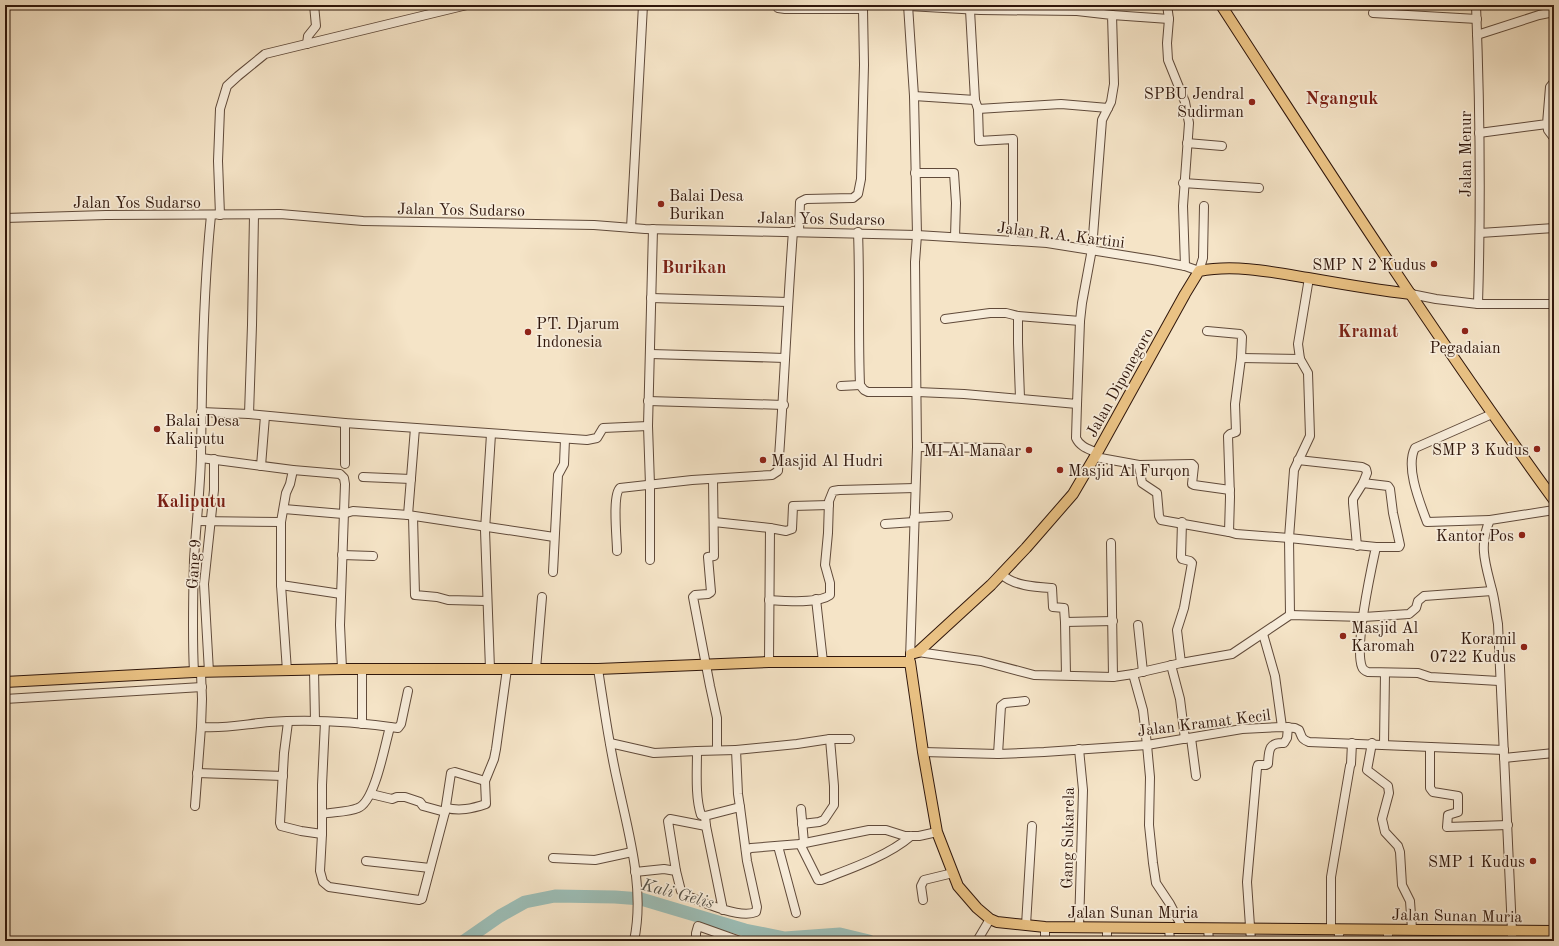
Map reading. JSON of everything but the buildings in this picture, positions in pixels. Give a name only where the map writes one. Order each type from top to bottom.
[{"type":"main road","points":[[1221,5],[1411,294],[1492,414],[1554,500]]},
{"type":"main road","points":[[1199,271],[1213,269],[1252,270],[1411,294]]},
{"type":"main road","name":"Jalan Diponegoro","points":[[913,656],[1001,574],[1073,494],[1199,271]]},
{"type":"main road","points":[[5,682],[202,672],[342,669],[598,669],[706,666],[769,662],[824,662],[913,656]]},
{"type":"main road","name":"Jalan Sunan Muria","points":[[913,656],[923,752],[937,832],[958,886],[977,908],[990,919],[997,922],[1045,927],[1554,930]]},
{"type":"street","points":[[307,44],[308,36],[316,26],[314,5]]},
{"type":"street","points":[[220,215],[218,161],[220,109],[227,86],[238,76],[265,54],[467,5]]},
{"type":"street","points":[[631,228],[643,5]]},
{"type":"street","points":[[617,552],[616,501],[618,491],[622,487],[713,478],[772,475],[778,471],[784,405],[788,302],[800,202],[806,200],[853,198],[858,194],[861,179],[864,65],[863,7],[785,9],[778,8],[779,5]]},
{"type":"street","points":[[1168,19],[1036,7],[970,10],[908,5],[914,96],[917,235],[915,262],[917,447],[914,520],[913,656],[981,662],[1034,674],[1113,677],[1232,654],[1290,615],[1364,617],[1409,614],[1416,608],[1418,601],[1424,596],[1492,591]]},
{"type":"street","points":[[1167,5],[1168,60],[1185,102],[1189,123],[1183,183],[1185,266]]},
{"type":"street","name":"Jalan Menur","points":[[1476,5],[1480,233],[1478,304]]},
{"type":"street","points":[[970,10],[979,141],[1013,140],[1013,240]]},
{"type":"street","points":[[1477,35],[1539,15],[1554,12]]},
{"type":"street","points":[[1373,13],[1477,19]]},
{"type":"street","points":[[1112,15],[1114,84],[1108,108],[1102,120],[1092,250],[1080,321],[1076,438],[1082,446],[1096,455],[1139,465],[1192,464],[1194,466],[1192,484],[1230,490]]},
{"type":"street","points":[[1554,82],[1550,87],[1547,124],[1548,130],[1554,138]]},
{"type":"street","points":[[914,96],[975,100]]},
{"type":"street","points":[[978,109],[1061,104],[1108,108]]},
{"type":"street","points":[[1479,133],[1547,124]]},
{"type":"street","points":[[1187,143],[1222,146]]},
{"type":"street","points":[[915,173],[954,173],[956,203],[955,237]]},
{"type":"street","points":[[1183,183],[1259,188]]},
{"type":"street","points":[[1199,271],[1204,255],[1204,206]]},
{"type":"street","points":[[249,414],[254,214]]},
{"type":"street","name":"Jalan Yos Sudarso","points":[[5,218],[106,215],[280,214],[363,221],[594,225],[653,229],[858,232],[917,235]]},
{"type":"street","points":[[195,806],[201,727],[202,672],[192,633],[201,458],[201,412],[207,254],[211,215]]},
{"type":"street","points":[[1480,233],[1554,228]]},
{"type":"street","points":[[650,560],[648,401],[651,354],[653,229]]},
{"type":"street","points":[[858,232],[858,332],[860,385],[864,390],[868,392],[917,392],[1020,398],[1077,404]]},
{"type":"street","name":"Jalan R.A. Kartini","points":[[917,235],[1047,243],[1185,266],[1199,271]]},
{"type":"street","points":[[1290,615],[1289,538],[1294,470],[1310,436],[1308,373],[1300,359],[1298,344],[1309,278]]},
{"type":"street","points":[[1411,294],[1436,299],[1478,304],[1554,304]]},
{"type":"street","points":[[651,298],[788,302]]},
{"type":"street","points":[[945,319],[990,313],[1006,313],[1018,316],[1080,321]]},
{"type":"street","points":[[1018,316],[1020,398]]},
{"type":"street","points":[[1207,331],[1240,334],[1242,337],[1235,404],[1236,432],[1228,436],[1230,490],[1229,532]]},
{"type":"street","points":[[651,354],[786,358]]},
{"type":"street","points":[[1241,358],[1300,359]]},
{"type":"street","points":[[841,386],[860,385]]},
{"type":"street","points":[[648,401],[784,405]]},
{"type":"street","points":[[201,412],[249,414],[345,423],[593,440],[597,438],[603,428],[648,426]]},
{"type":"street","points":[[1492,414],[1415,448],[1412,454],[1412,472],[1419,500],[1427,522],[1490,520],[1554,510]]},
{"type":"street","points":[[261,466],[265,416]]},
{"type":"street","points":[[345,423],[345,464]]},
{"type":"street","points":[[415,428],[410,515],[415,595],[437,597],[448,600],[487,601]]},
{"type":"street","points":[[490,669],[485,527],[491,434]]},
{"type":"street","points":[[553,572],[558,475],[564,464],[564,439]]},
{"type":"street","points":[[917,447],[1001,448]]},
{"type":"street","points":[[201,458],[293,470],[340,474],[344,478],[340,625],[342,669]]},
{"type":"street","name":"Gang 9","points":[[202,672],[204,584],[214,490],[214,459]]},
{"type":"street","points":[[1298,460],[1365,468],[1367,472],[1353,503],[1357,546]]},
{"type":"street","points":[[1139,465],[1142,483],[1157,493],[1159,516],[1161,520],[1182,522],[1236,534],[1289,538],[1357,546],[1399,547],[1400,545],[1393,513],[1390,488],[1388,486],[1363,483]]},
{"type":"street","points":[[287,671],[282,585],[281,522],[286,493],[290,484],[293,470]]},
{"type":"street","points":[[363,477],[411,480]]},
{"type":"street","points":[[713,478],[714,556],[708,557],[711,592],[708,594],[695,595],[693,597],[717,718],[718,750]]},
{"type":"street","points":[[769,600],[816,599],[827,597],[830,593],[830,582],[825,568],[829,505],[832,493],[839,490],[915,488]]},
{"type":"street","points":[[714,522],[786,531],[792,529],[794,506],[829,505]]},
{"type":"street","points":[[284,508],[343,514],[353,512],[410,515],[554,537]]},
{"type":"street","points":[[885,524],[948,516]]},
{"type":"street","points":[[1490,520],[1486,529],[1483,548],[1486,570],[1492,591],[1498,624],[1499,681],[1508,825],[1512,941]]},
{"type":"street","points":[[197,521],[281,522]]},
{"type":"street","points":[[1181,663],[1177,630],[1184,608],[1192,563],[1182,559],[1181,557],[1182,522]]},
{"type":"street","points":[[769,662],[770,528]]},
{"type":"street","points":[[1111,543],[1113,677]]},
{"type":"street","points":[[1376,547],[1360,647],[1361,665],[1363,670],[1368,672],[1418,673],[1430,677],[1499,681]]},
{"type":"street","points":[[342,555],[373,556]]},
{"type":"street","points":[[1001,574],[1013,582],[1031,586],[1052,588],[1053,607],[1064,608],[1066,675]]},
{"type":"street","points":[[282,585],[341,594]]},
{"type":"street","points":[[536,669],[542,597]]},
{"type":"street","points":[[816,599],[824,662]]},
{"type":"street","points":[[1065,622],[1112,621]]},
{"type":"street","points":[[1138,625],[1143,672]]},
{"type":"street","points":[[1251,941],[1247,882],[1257,768],[1258,765],[1268,764],[1269,751],[1272,744],[1284,743],[1287,738],[1275,676],[1262,634]]},
{"type":"street","points":[[1171,665],[1180,699],[1196,776]]},
{"type":"street","points":[[362,669],[362,724]]},
{"type":"street","points":[[371,794],[391,799],[404,797],[419,802],[423,806],[445,810],[467,809],[486,804],[485,781],[496,749],[507,669]]},
{"type":"street","points":[[598,669],[610,743],[637,883],[637,924],[634,941]]},
{"type":"street","points":[[314,670],[315,721]]},
{"type":"street","points":[[1384,744],[1385,673]]},
{"type":"street","points":[[1133,674],[1143,710],[1147,745],[1150,777],[1149,825],[1152,863],[1156,883],[1170,904],[1182,928]]},
{"type":"street","points":[[5,699],[202,687]]},
{"type":"street","points":[[201,727],[212,728],[315,721],[398,728],[401,724],[408,691]]},
{"type":"street","points":[[998,754],[1001,706],[1005,703],[1025,701]]},
{"type":"street","points":[[288,722],[283,776],[281,825],[302,831],[322,834]]},
{"type":"street","points":[[325,722],[320,871],[323,882],[329,887],[418,900],[423,896],[453,772],[485,781]]},
{"type":"street","points":[[322,814],[358,808],[366,804],[378,772],[390,727]]},
{"type":"street","name":"Jalan Kramat Kecil","points":[[923,752],[998,754],[1147,745],[1242,729],[1285,727],[1299,730],[1303,740],[1309,742],[1384,744],[1504,754],[1554,754]]},
{"type":"street","points":[[610,743],[654,753],[736,750],[830,739],[850,739]]},
{"type":"street","points":[[802,824],[824,820],[834,805],[830,739]]},
{"type":"street","points":[[1338,941],[1335,929],[1331,877],[1351,764],[1352,743]]},
{"type":"street","points":[[1372,744],[1367,770],[1388,786],[1389,793],[1384,806],[1382,819],[1385,832],[1398,846],[1400,852],[1402,884],[1410,901],[1412,929]]},
{"type":"street","points":[[1430,747],[1430,788],[1433,792],[1458,796],[1458,812],[1448,815],[1447,827],[1508,825]]},
{"type":"street","name":"Gang Sukarela","points":[[1079,749],[1083,790],[1079,927]]},
{"type":"street","points":[[706,826],[676,819],[670,819],[668,821],[676,871],[681,891],[685,896],[723,910],[751,914],[756,912],[757,906],[746,850],[738,794],[736,750]]},
{"type":"street","points":[[697,752],[697,780],[701,815],[705,816],[740,807]]},
{"type":"street","points":[[197,773],[283,776]]},
{"type":"street","points":[[801,809],[802,844],[818,880],[889,851],[903,843],[911,836]]},
{"type":"street","points":[[705,816],[723,910]]},
{"type":"street","points":[[1026,925],[1032,826]]},
{"type":"street","points":[[746,850],[802,844],[869,830],[886,830],[905,836],[919,836],[937,832]]},
{"type":"street","points":[[778,846],[796,913]]},
{"type":"street","points":[[553,858],[595,860],[632,852]]},
{"type":"street","points":[[366,861],[430,868]]},
{"type":"street","points":[[635,872],[664,869],[676,871]]},
{"type":"street","points":[[923,900],[921,886],[924,880],[952,873]]},
{"type":"street","points":[[977,941],[990,919]]},
{"type":"street","points":[[696,941],[698,926],[740,941]]},
{"type":"street","points":[[1044,941],[1045,927]]},
{"type":"street","points":[[1107,927],[1107,941]]},
{"type":"street","points":[[1168,928],[1170,941]]},
{"type":"street","points":[[1208,928],[1209,941]]},
{"type":"street","points":[[1388,929],[1388,941]]},
{"type":"waterway","name":"Kali Gelis","points":[[464,941],[500,916],[525,902],[555,896],[641,899],[745,930],[785,938],[840,934],[869,941]]},
{"type":"place","name":"SPBU Jendral Sudirman","points":[[1252,102]]},
{"type":"place","name":"Balai Desa Burikan","points":[[661,204]]},
{"type":"place","name":"SMP N 2 Kudus","points":[[1434,264]]},
{"type":"place","name":"Pegadaian","points":[[1465,331]]},
{"type":"place","name":"PT. Djarum Indonesia","points":[[528,332]]},
{"type":"place","name":"Balai Desa Kaliputu","points":[[157,429]]},
{"type":"place","name":"SMP 3 Kudus","points":[[1537,449]]},
{"type":"place","name":"MI Al Manaar","points":[[1029,450]]},
{"type":"place","name":"Masjid Al Hudri","points":[[763,460]]},
{"type":"place","name":"Masjid Al Furqon","points":[[1060,470]]},
{"type":"place","name":"Kantor Pos","points":[[1522,535]]},
{"type":"place","name":"Masjid Al Karomah","points":[[1343,636]]},
{"type":"place","name":"Koramil 0722 Kudus","points":[[1524,647]]},
{"type":"place","name":"SMP 1 Kudus","points":[[1533,861]]},
{"type":"district","name":"Nganguk","points":[[1342,98]]},
{"type":"district","name":"Burikan","points":[[694,267]]},
{"type":"district","name":"Kramat","points":[[1368,331]]},
{"type":"district","name":"Kaliputu","points":[[191,501]]}]
